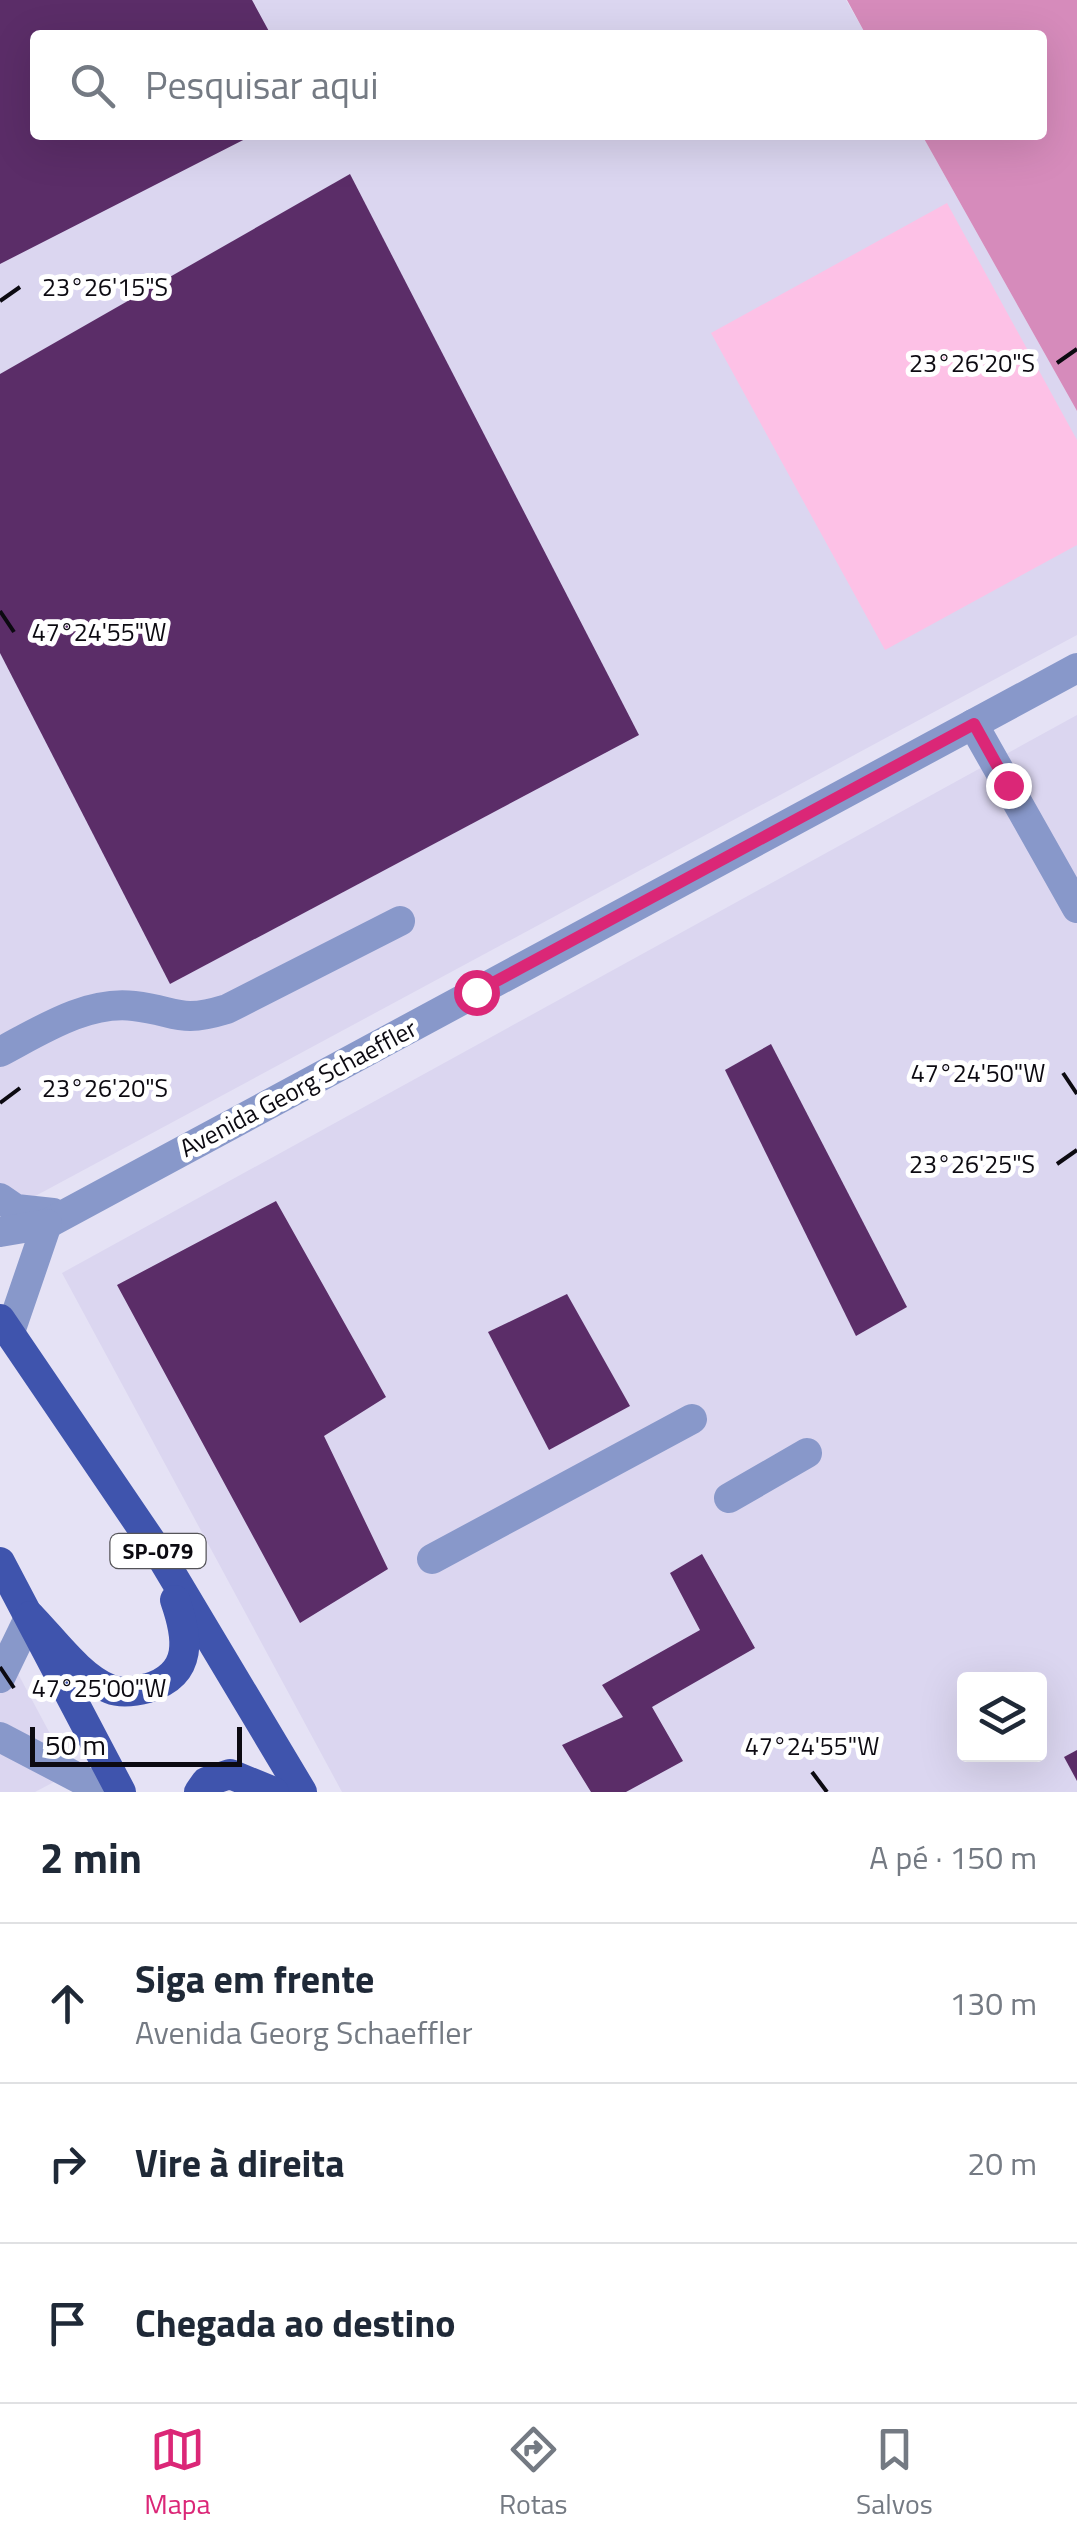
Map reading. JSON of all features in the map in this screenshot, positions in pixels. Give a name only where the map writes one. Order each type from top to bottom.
[{"type":"main road","name":"SP-079","points":[[5,1325],[159,1553],[302,1792]]},
{"type":"main road","name":"SP-079","points":[[30,1616],[110,1689],[135,1692],[158,1685],[176,1673],[186,1655],[186,1629],[159,1553]]},
{"type":"main road","name":"SP-079","points":[[0,1562],[120,1792]]},
{"type":"main road","points":[[199,1792],[206,1782],[230,1774],[274,1792]]},
{"type":"street","name":"Avenida Georg Schaeffler","points":[[0,1232],[53,1220],[1077,668]]},
{"type":"street","points":[[974,724],[1077,908]]},
{"type":"street","points":[[0,1052],[74,1014],[133,1006],[174,1018],[196,1018],[227,1009],[400,921]]},
{"type":"street","points":[[0,1198],[16,1209],[46,1210],[53,1220],[5,1325]]},
{"type":"street","points":[[432,1559],[692,1419]]},
{"type":"street","points":[[729,1498],[807,1453]]},
{"type":"street","points":[[0,1678],[30,1616]]},
{"type":"street","points":[[0,1737],[105,1792]]},
{"type":"shaded area","points":[[0,0],[846,0],[863,30],[30,30],[30,140],[925,140],[1077,411],[1077,635],[0,1215]]},
{"type":"shaded area","points":[[847,0],[1077,0],[1077,411],[925,140],[1047,140],[1047,30],[863,30]]},
{"type":"shaded area","points":[[947,203],[1077,440],[1077,545],[885,650],[711,333]]},
{"type":"shaded area","points":[[1077,715],[1077,1792],[342,1792],[62,1273]]},
{"type":"shaded area","points":[[0,1640],[71,1773],[35,1792],[0,1792]]},
{"type":"building","points":[[0,0],[252,0],[268,30],[30,30],[30,140],[243,140],[0,264]]},
{"type":"building","points":[[350,174],[639,735],[170,984],[0,653],[0,374]]},
{"type":"building","points":[[771,1044],[907,1307],[856,1336],[725,1070]]},
{"type":"building","points":[[276,1201],[386,1397],[324,1436],[388,1569],[300,1623],[117,1285]]},
{"type":"building","points":[[567,1294],[630,1406],[549,1450],[488,1332]]},
{"type":"building","points":[[702,1554],[755,1648],[652,1707],[683,1761],[626,1792],[591,1792],[562,1745],[623,1717],[602,1685],[700,1630],[670,1573]]},
{"type":"building","points":[[1077,1750],[1077,1781],[1064,1757]]},
{"type":"route","points":[[476,992],[974,724],[1008,785]]}]
